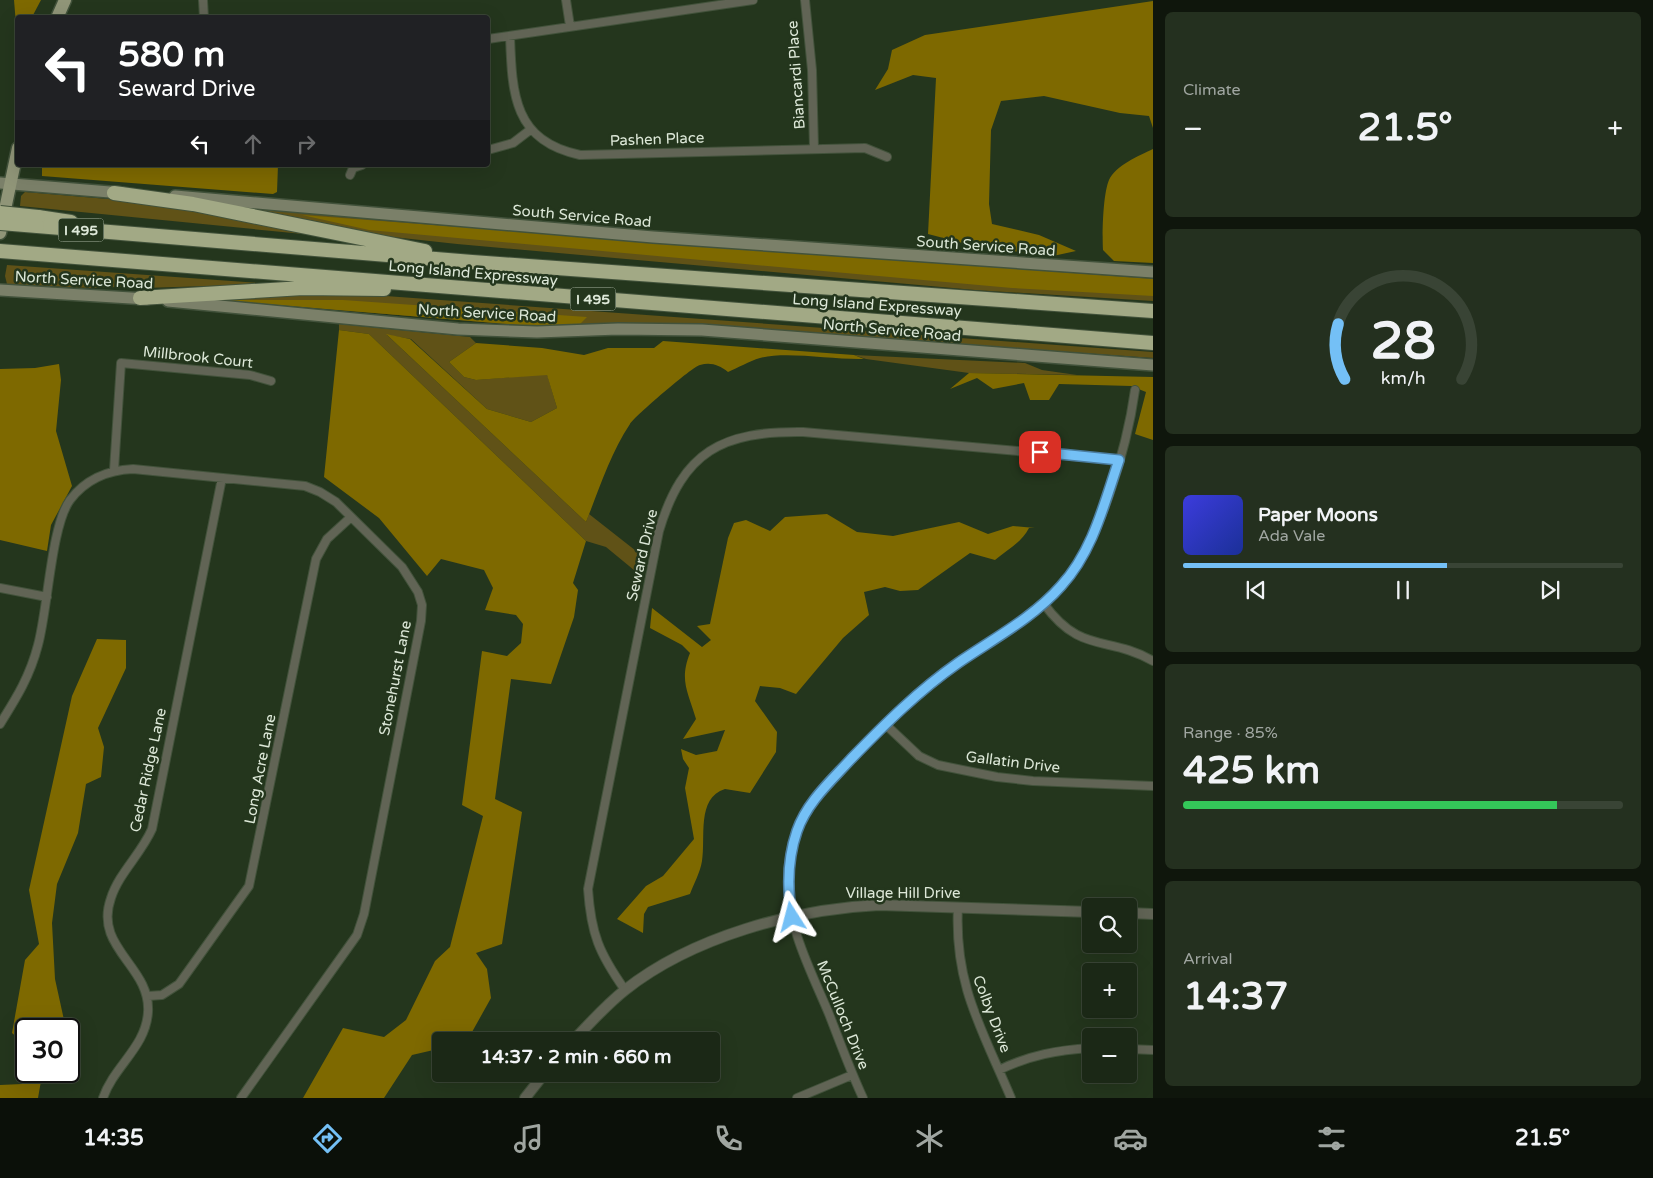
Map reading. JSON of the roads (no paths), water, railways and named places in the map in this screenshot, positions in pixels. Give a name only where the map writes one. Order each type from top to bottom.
[{"type":"highway","points":[[114,193],[188,203],[413,248],[472,262]]},
{"type":"highway","points":[[0,213],[37,221]]},
{"type":"highway","name":"Long Island Expressway","points":[[0,223],[37,221],[125,234],[472,262],[1153,312]]},
{"type":"highway","name":"Long Island Expressway","points":[[0,252],[31,258],[122,260],[1153,343]]},
{"type":"highway","points":[[0,260],[31,258]]},
{"type":"highway","points":[[140,298],[303,288],[376,291],[414,285]]},
{"type":"main road","points":[[58,15],[65,0]]},
{"type":"main road","points":[[0,233],[5,183],[15,156]]},
{"type":"main road","name":"South Service Road","points":[[5,183],[114,193],[254,201],[358,213],[653,237],[1153,272]]},
{"type":"main road","name":"North Service Road","points":[[0,290],[140,298],[458,329],[537,332],[618,329],[702,330],[1153,366]]},
{"type":"street","points":[[203,0],[204,15]]},
{"type":"street","points":[[566,0],[570,26]]},
{"type":"street","points":[[490,39],[753,0]]},
{"type":"street","name":"Biancardi Place","points":[[805,0],[812,70],[814,148]]},
{"type":"street","name":"Pashen Place","points":[[510,36],[514,90],[518,108],[530,130],[547,143],[562,151],[580,155],[865,148],[887,157]]},
{"type":"street","points":[[490,149],[513,143],[530,130]]},
{"type":"street","points":[[350,174],[353,168],[356,167]]},
{"type":"street","name":"Millbrook Court","points":[[114,470],[121,363],[250,375],[271,381]]},
{"type":"street","name":"McCulloch Drive","points":[[862,1098],[796,936],[788,879],[791,849],[797,830],[821,791],[885,724],[926,686],[1044,604],[1073,572],[1086,552],[1119,460],[1128,433],[1135,390]]},
{"type":"street","name":"Seward Drive","points":[[625,990],[606,963],[595,940],[590,915],[588,889],[660,531],[667,506],[677,484],[694,464],[714,449],[741,437],[768,432],[813,433],[1119,460]]},
{"type":"street","name":"Stonehurst Lane","points":[[0,724],[24,688],[38,644],[61,519],[69,501],[96,477],[114,470],[133,469],[305,486],[320,492],[336,502],[412,580],[422,605],[417,642],[364,914],[358,935],[241,1098]]},
{"type":"street","name":"Cedar Ridge Lane","points":[[103,1098],[108,1085],[139,1044],[146,1029],[148,996],[139,975],[118,952],[110,934],[108,915],[111,898],[146,844],[152,829],[222,478]]},
{"type":"street","name":"Long Acre Lane","points":[[148,996],[162,995],[179,984],[249,886],[316,559],[327,539],[351,518]]},
{"type":"street","points":[[0,588],[47,596]]},
{"type":"street","points":[[1044,604],[1065,628],[1080,638],[1139,654],[1153,661]]},
{"type":"street","name":"Gallatin Drive","points":[[885,724],[919,756],[938,765],[997,777],[1033,781],[1153,786]]},
{"type":"street","name":"Village Hill Drive","points":[[582,1032],[625,990],[667,963],[702,945],[792,917],[848,906],[887,905],[1082,912]]},
{"type":"street","name":"Colby Drive","points":[[958,907],[957,932],[962,976],[968,997],[1011,1098]]},
{"type":"street","points":[[1137,913],[1153,914]]},
{"type":"street","points":[[999,1070],[1021,1060],[1045,1053],[1082,1049]]},
{"type":"street","points":[[1137,1049],[1153,1050]]},
{"type":"street","points":[[797,1098],[852,1075]]},
{"type":"street","points":[[525,1098],[538,1082]]}]
